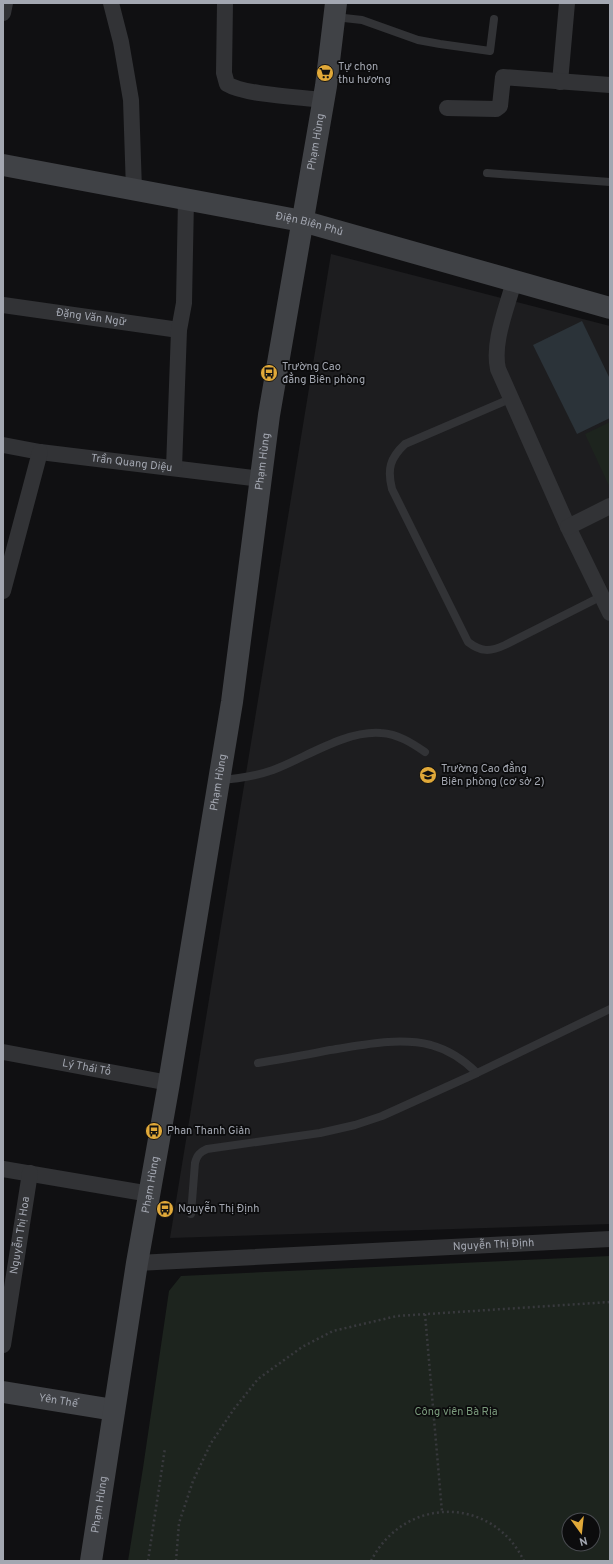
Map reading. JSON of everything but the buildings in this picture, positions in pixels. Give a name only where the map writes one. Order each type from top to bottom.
[{"type":"street","points":[[3,13],[6,3]]},
{"type":"street","points":[[111,3],[121,42],[131,100],[134,190]]},
{"type":"street","points":[[225,3],[224,73],[227,84],[234,88],[247,91],[323,100]]},
{"type":"street","points":[[560,82],[567,3]]},
{"type":"street","name":"Phạm Hùng","points":[[91,1561],[137,1263],[169,1083],[232,702],[269,415],[323,100],[335,10]]},
{"type":"street","points":[[447,108],[496,109],[500,106],[503,77],[610,85]]},
{"type":"street","name":"Điện Biên Phủ","points":[[3,165],[302,221],[610,308]]},
{"type":"street","points":[[174,468],[179,330],[184,303],[186,199]]},
{"type":"street","points":[[514,281],[496,347],[495,358],[502,382],[610,613]]},
{"type":"street","name":"Đặng Văn Ngữ","points":[[3,305],[179,330]]},
{"type":"street","name":"Trần Quang Diệu","points":[[3,445],[40,452],[261,479]]},
{"type":"street","points":[[3,591],[40,452]]},
{"type":"street","points":[[568,526],[610,506]]},
{"type":"street","name":"Lý Thái Tổ","points":[[3,1052],[169,1083]]},
{"type":"street","points":[[3,1169],[150,1194]]},
{"type":"street","name":"Nguyễn Thị Hoa","points":[[3,1344],[9,1274],[30,1173]]},
{"type":"street","name":"Nguyễn Thị Định","points":[[137,1263],[610,1239]]},
{"type":"street","name":"Yên Thế","points":[[3,1392],[114,1410]]},
{"type":"lane","points":[[335,10],[418,40],[490,50],[494,19]]},
{"type":"lane","points":[[487,173],[610,182]]},
{"type":"lane","points":[[510,399],[406,444],[398,450],[392,460],[390,469],[392,490],[468,642],[476,648],[486,650],[500,647],[602,596]]},
{"type":"lane","points":[[219,780],[237,779],[274,770],[355,735],[367,733],[382,732],[396,736],[410,741],[425,752]]},
{"type":"lane","points":[[191,1214],[195,1162],[201,1151],[320,1133],[355,1124],[408,1105],[610,1009]]},
{"type":"lane","points":[[258,1063],[348,1047],[403,1042],[420,1043],[442,1049],[460,1058],[477,1073]]},
{"type":"path","points":[[176,1561],[179,1524],[193,1481],[211,1443],[234,1409],[258,1379],[302,1347],[333,1331],[397,1316],[610,1302]]},
{"type":"path","points":[[425,1314],[442,1512]]},
{"type":"path","points":[[148,1561],[166,1448]]},
{"type":"path","points":[[371,1561],[384,1541],[404,1524],[429,1514],[442,1512],[468,1514],[492,1524],[512,1541],[524,1561]]},
{"type":"shaded area","name":"Trường Cao đẳng Biên phòng (cơ sở 2)","points":[[331,254],[610,326],[610,1224],[170,1238]]},
{"type":"shaded area","points":[[582,321],[610,379],[610,418],[577,434],[533,345]]},
{"type":"green space","points":[[610,422],[610,488],[585,434]]},
{"type":"green space","name":"Công viên Bà Rịa","points":[[610,1256],[610,1561],[128,1561],[169,1291],[181,1276]]},
{"type":"place","name":"Tự chọn thu hương","points":[[325,73]]},
{"type":"place","name":"Trường Cao đẳng Biên phòng","points":[[269,373]]},
{"type":"place","name":"Trường Cao đẳng Biên phòng (cơ sở 2)","points":[[428,775]]},
{"type":"place","name":"Phan Thanh Giản","points":[[154,1131]]},
{"type":"place","name":"Nguyễn Thị Định","points":[[165,1209]]}]
